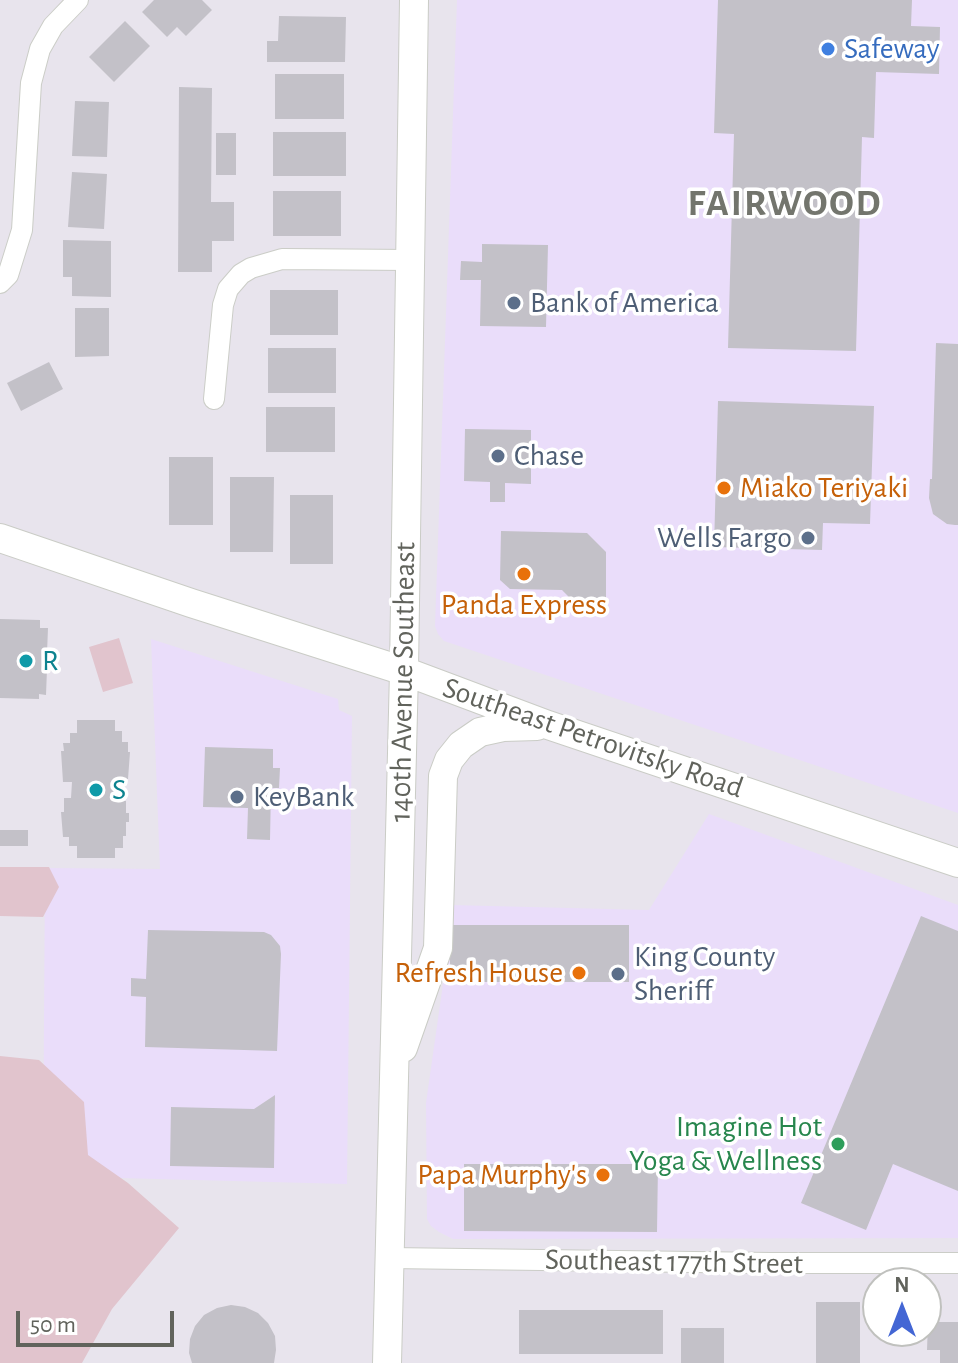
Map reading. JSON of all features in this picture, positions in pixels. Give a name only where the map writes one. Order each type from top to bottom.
[{"type":"main road","name":"140th Avenue Southeast","points":[[387,1363],[404,671],[414,0]]},
{"type":"main road","name":"Southeast Petrovitsky Road","points":[[0,538],[404,671],[548,725],[958,863]]},
{"type":"main road","points":[[394,1075],[438,948],[443,776],[449,760],[461,745],[480,732],[503,727],[548,725]]},
{"type":"street","points":[[0,283],[8,275],[22,230],[31,83],[40,49],[53,26],[78,0]]},
{"type":"street","points":[[214,399],[223,305],[228,289],[241,274],[282,259],[410,260]]},
{"type":"street","name":"Southeast 177th Street","points":[[389,1258],[958,1263]]},
{"type":"shaded area","points":[[457,0],[958,0],[958,813],[444,641],[438,634],[435,626]]},
{"type":"shaded area","points":[[119,638],[133,683],[103,692],[89,647]]},
{"type":"shaded area","points":[[151,639],[338,699],[339,710],[352,716],[347,1184],[43,1176],[45,868],[160,869]]},
{"type":"shaded area","points":[[709,814],[958,905],[958,1238],[453,1239],[439,1232],[427,1219],[426,1103],[448,949],[450,905],[649,910]]},
{"type":"shaded area","points":[[0,867],[49,867],[59,887],[43,917],[0,916]]},
{"type":"shaded area","points":[[0,1056],[39,1060],[84,1102],[88,1155],[128,1183],[179,1228],[112,1309],[82,1363],[0,1363]]},
{"type":"building","points":[[154,0],[202,0],[212,10],[186,36],[177,27],[167,37],[142,12]]},
{"type":"building","points":[[718,0],[912,0],[911,26],[940,27],[939,74],[876,72],[874,138],[862,137],[856,351],[728,348],[734,134],[714,133]]},
{"type":"building","points":[[279,16],[346,17],[345,62],[267,62],[267,41],[278,41]]},
{"type":"building","points":[[125,21],[150,46],[114,82],[89,57]]},
{"type":"building","points":[[275,74],[344,74],[344,119],[275,119]]},
{"type":"building","points":[[179,87],[212,88],[211,202],[234,202],[234,241],[212,241],[212,272],[178,272]]},
{"type":"building","points":[[75,101],[109,102],[107,157],[72,156]]},
{"type":"building","points":[[273,132],[346,132],[346,176],[273,176]]},
{"type":"building","points":[[216,133],[236,133],[236,175],[216,175]]},
{"type":"building","points":[[72,172],[107,174],[104,229],[68,227]]},
{"type":"building","points":[[273,191],[341,191],[341,236],[273,236]]},
{"type":"building","points":[[63,240],[111,241],[111,297],[72,296],[72,277],[63,277]]},
{"type":"building","name":"Bank of America","points":[[482,244],[548,245],[546,327],[480,326],[481,280],[460,280],[461,261],[482,262]]},
{"type":"building","points":[[270,290],[338,290],[338,335],[270,335]]},
{"type":"building","points":[[75,308],[109,308],[109,356],[75,357]]},
{"type":"building","points":[[936,343],[958,344],[958,525],[947,524],[933,514],[929,498]]},
{"type":"building","points":[[268,348],[336,348],[336,393],[268,393]]},
{"type":"building","points":[[49,362],[63,389],[21,411],[7,383]]},
{"type":"building","points":[[718,401],[874,406],[870,524],[823,523],[822,550],[714,547]]},
{"type":"building","points":[[266,407],[335,407],[335,452],[266,452]]},
{"type":"building","name":"Chase","points":[[465,429],[531,430],[531,484],[505,483],[505,502],[490,502],[490,482],[464,481]]},
{"type":"building","points":[[169,457],[213,457],[213,525],[169,525]]},
{"type":"building","points":[[230,477],[274,477],[273,552],[230,552]]},
{"type":"building","points":[[290,495],[333,495],[333,564],[290,564]]},
{"type":"building","points":[[501,531],[587,533],[606,552],[606,600],[572,600],[562,590],[510,589],[500,580]]},
{"type":"building","name":"R","points":[[0,619],[40,620],[40,628],[48,628],[47,653],[52,653],[51,669],[47,669],[46,695],[39,694],[39,699],[0,698]]},
{"type":"building","name":"S","points":[[77,720],[115,720],[115,731],[122,731],[122,742],[128,742],[128,779],[121,779],[121,801],[126,801],[129,822],[126,822],[123,848],[115,848],[115,858],[77,858],[77,846],[69,846],[69,837],[63,837],[61,812],[64,812],[64,798],[71,798],[72,782],[63,782],[61,751],[64,751],[63,743],[70,743],[70,733],[77,733]]},
{"type":"building","name":"KeyBank","points":[[205,747],[273,749],[273,768],[280,768],[279,788],[271,788],[270,840],[247,839],[248,808],[203,807]]},
{"type":"building","points":[[0,830],[28,830],[28,846],[0,846]]},
{"type":"building","points":[[921,916],[958,931],[958,1191],[893,1164],[866,1230],[801,1203]]},
{"type":"building","points":[[450,925],[629,925],[629,982],[450,982]]},
{"type":"building","points":[[148,930],[264,932],[271,935],[280,946],[281,954],[277,1051],[145,1047],[146,997],[131,996],[131,978],[146,979]]},
{"type":"building","points":[[275,1095],[274,1168],[170,1166],[171,1107],[254,1109]]},
{"type":"building","points":[[464,1164],[658,1164],[657,1232],[464,1231]]},
{"type":"building","points":[[816,1302],[860,1302],[860,1363],[816,1363]]},
{"type":"building","points":[[231,1305],[258,1313],[268,1323],[275,1336],[274,1363],[192,1363],[190,1339],[195,1326],[204,1315]]},
{"type":"building","points":[[519,1310],[663,1310],[663,1354],[519,1354]]},
{"type":"building","points":[[942,1322],[958,1322],[958,1363],[940,1363],[940,1350],[927,1350],[927,1347],[942,1347]]},
{"type":"building","points":[[681,1328],[724,1328],[724,1363],[681,1363]]},
{"type":"place","name":"Safeway","points":[[828,49]]},
{"type":"place","name":"Bank of America","points":[[514,303]]},
{"type":"place","name":"Chase","points":[[498,456]]},
{"type":"place","name":"Miako Teriyaki","points":[[724,488]]},
{"type":"place","name":"Wells Fargo","points":[[808,538]]},
{"type":"place","name":"Panda Express","points":[[524,574]]},
{"type":"place","name":"R","points":[[26,661]]},
{"type":"place","name":"S","points":[[96,790]]},
{"type":"place","name":"KeyBank","points":[[237,797]]},
{"type":"place","name":"Refresh House","points":[[579,973]]},
{"type":"place","name":"King County Sheriff","points":[[618,974]]},
{"type":"place","name":"Imagine Hot Yoga & Wellness","points":[[838,1144]]},
{"type":"place","name":"Papa Murphy's","points":[[603,1175]]},
{"type":"district","name":"FAIRWOOD","points":[[785,204]]}]
